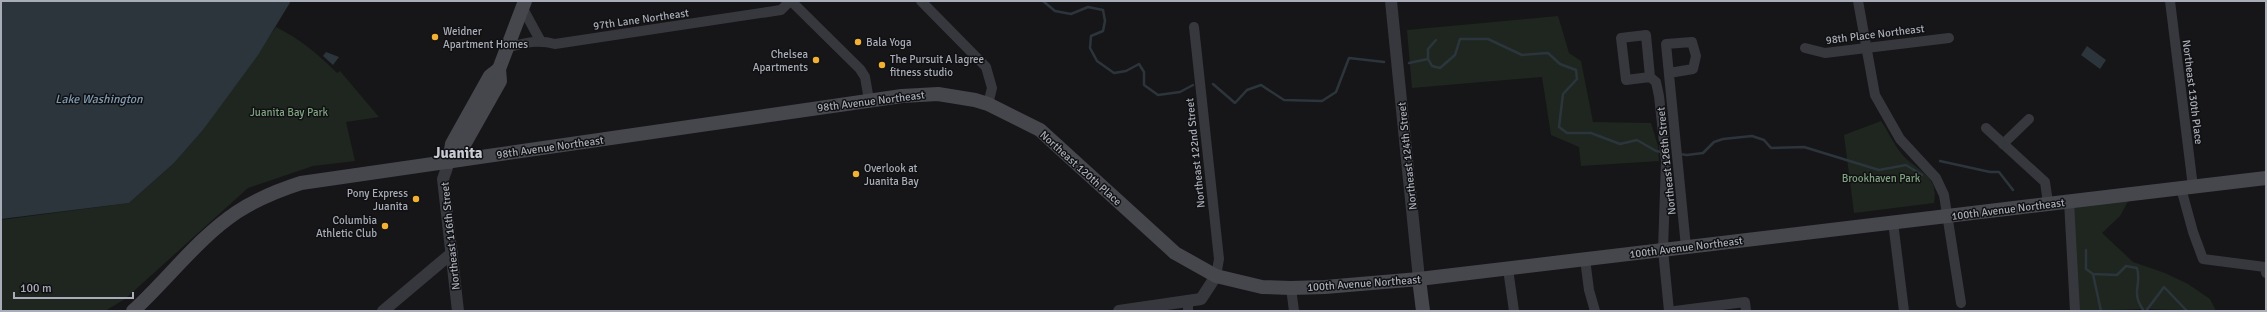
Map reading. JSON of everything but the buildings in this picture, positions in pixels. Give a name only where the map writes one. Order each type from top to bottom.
[{"type":"main road","points":[[449,162],[452,144],[490,76],[499,69],[523,4]]},
{"type":"main road","name":"98th Avenue Northeast","points":[[133,311],[225,222],[250,205],[274,192],[320,178],[449,162],[869,100],[938,94],[988,104]]},
{"type":"main road","name":"Northeast 120th Place","points":[[988,104],[1040,130],[1175,253],[1216,276]]},
{"type":"main road","name":"100th Avenue Northeast","points":[[1216,276],[1262,287],[1291,288],[1325,287],[1419,279],[2266,178]]},
{"type":"main road","name":"Northeast 124th Street","points":[[1419,279],[1423,311]]},
{"type":"street","name":"97th Lane Northeast","points":[[506,48],[540,40],[555,44],[781,10],[790,1]]},
{"type":"street","points":[[790,1],[860,69],[866,77],[869,100]]},
{"type":"street","points":[[921,1],[986,67],[992,88],[988,104]]},
{"type":"street","name":"Northeast 124th Street","points":[[1392,1],[1419,279]]},
{"type":"street","points":[[1858,1],[1875,94],[1885,115],[1900,139],[1936,178],[1944,195],[1949,216],[1961,303]]},
{"type":"street","name":"Northeast 130th Place","points":[[2170,1],[2187,187],[2193,232],[2203,259],[2265,267],[2266,273]]},
{"type":"street","points":[[523,4],[540,40]]},
{"type":"street","name":"Northeast 122nd Street","points":[[1194,27],[1219,259],[1216,276]]},
{"type":"street","points":[[1650,77],[1626,80],[1621,38],[1646,35],[1650,77],[1656,82],[1659,96],[1666,161],[1662,250],[1670,311]]},
{"type":"street","name":"98th Place Northeast","points":[[1805,48],[1825,53],[1948,38]]},
{"type":"street","name":"Northeast 126th Street","points":[[1669,73],[1686,247]]},
{"type":"street","points":[[2003,144],[2029,119]]},
{"type":"street","points":[[1986,128],[2045,182],[2048,204]]},
{"type":"street","name":"Northeast 116th Street","points":[[449,162],[443,179],[458,311]]},
{"type":"street","points":[[2069,201],[2075,311]]},
{"type":"street","points":[[1893,222],[1904,311]]},
{"type":"street","points":[[383,311],[452,253]]},
{"type":"street","points":[[1585,259],[1589,290],[1595,311]]},
{"type":"street","points":[[1508,268],[1514,311]]},
{"type":"street","points":[[1121,311],[1188,307],[1201,299],[1216,276]]},
{"type":"street","points":[[1291,288],[1294,311]]},
{"type":"street","points":[[1676,311],[1745,302],[1746,311]]},
{"type":"green space","points":[[1558,16],[1569,53],[1581,61],[1593,122],[1651,123],[1658,146],[1659,161],[1581,166],[1579,147],[1551,135],[1542,77],[1412,88],[1407,30]]},
{"type":"green space","name":"Juanita Bay Park","points":[[276,27],[308,47],[337,73],[340,71],[379,117],[346,122],[355,161],[313,166],[248,188],[125,299],[105,311],[1,311],[1,220],[129,203],[174,163],[203,130]]},
{"type":"green space","name":"Brookhaven Park","points":[[1881,121],[1901,153],[1930,179],[1935,193],[1934,203],[1854,213],[1844,135]]},
{"type":"green space","points":[[2132,194],[2120,216],[2102,233],[2133,262],[2165,273],[2188,284],[2210,299],[2216,311],[2145,309],[2075,311],[2069,201]]},
{"type":"water","name":"Lake Washington","points":[[1,1],[291,1],[258,55],[203,130],[174,163],[129,203],[1,219]]},
{"type":"water","points":[[2087,46],[2106,60],[2100,69],[2081,55]]},
{"type":"water","points":[[326,52],[339,57],[333,65],[323,56]]},
{"type":"waterway","points":[[1043,1],[1055,11],[1071,14],[1088,7],[1103,10],[1105,21],[1103,31],[1091,36],[1090,48],[1097,61],[1114,73],[1126,71],[1139,64],[1144,72],[1144,85],[1158,95],[1180,92],[1193,85]]},
{"type":"waterway","points":[[1409,63],[1428,59],[1432,66],[1440,68],[1455,55],[1460,39],[1488,39],[1522,55],[1548,53],[1560,64],[1576,70],[1577,79],[1563,94],[1559,127],[1567,133],[1591,133],[1620,144],[1637,140],[1656,151],[1662,152]]},
{"type":"waterway","points":[[1428,59],[1428,49],[1436,40]]},
{"type":"waterway","points":[[1213,84],[1235,103],[1247,90],[1261,85],[1284,100],[1322,101],[1336,92],[1349,58],[1384,62]]},
{"type":"waterway","points":[[1679,154],[1687,155],[1703,153],[1714,142],[1723,139],[1752,136],[1764,140],[1771,148],[1804,147],[1879,170],[1906,165],[1922,175]]},
{"type":"waterway","points":[[1940,161],[1990,172],[1999,172],[2013,190]]},
{"type":"waterway","points":[[2086,250],[2086,269],[2093,274],[2117,275],[2126,266],[2137,268],[2137,294],[2144,311]]},
{"type":"waterway","points":[[2093,274],[2101,311]]},
{"type":"waterway","points":[[2146,311],[2164,287],[2187,311]]},
{"type":"place","name":"Weidner Apartment Homes","points":[[435,37]]},
{"type":"place","name":"Bala Yoga","points":[[858,42]]},
{"type":"place","name":"Chelsea Apartments","points":[[816,60]]},
{"type":"place","name":"The Pursuit A lagree fitness studio","points":[[882,65]]},
{"type":"place","name":"Overlook at Juanita Bay","points":[[856,174]]},
{"type":"place","name":"Pony Express Juanita","points":[[416,199]]},
{"type":"place","name":"Columbia Athletic Club","points":[[385,226]]},
{"type":"district","name":"Juanita","points":[[458,153]]}]
